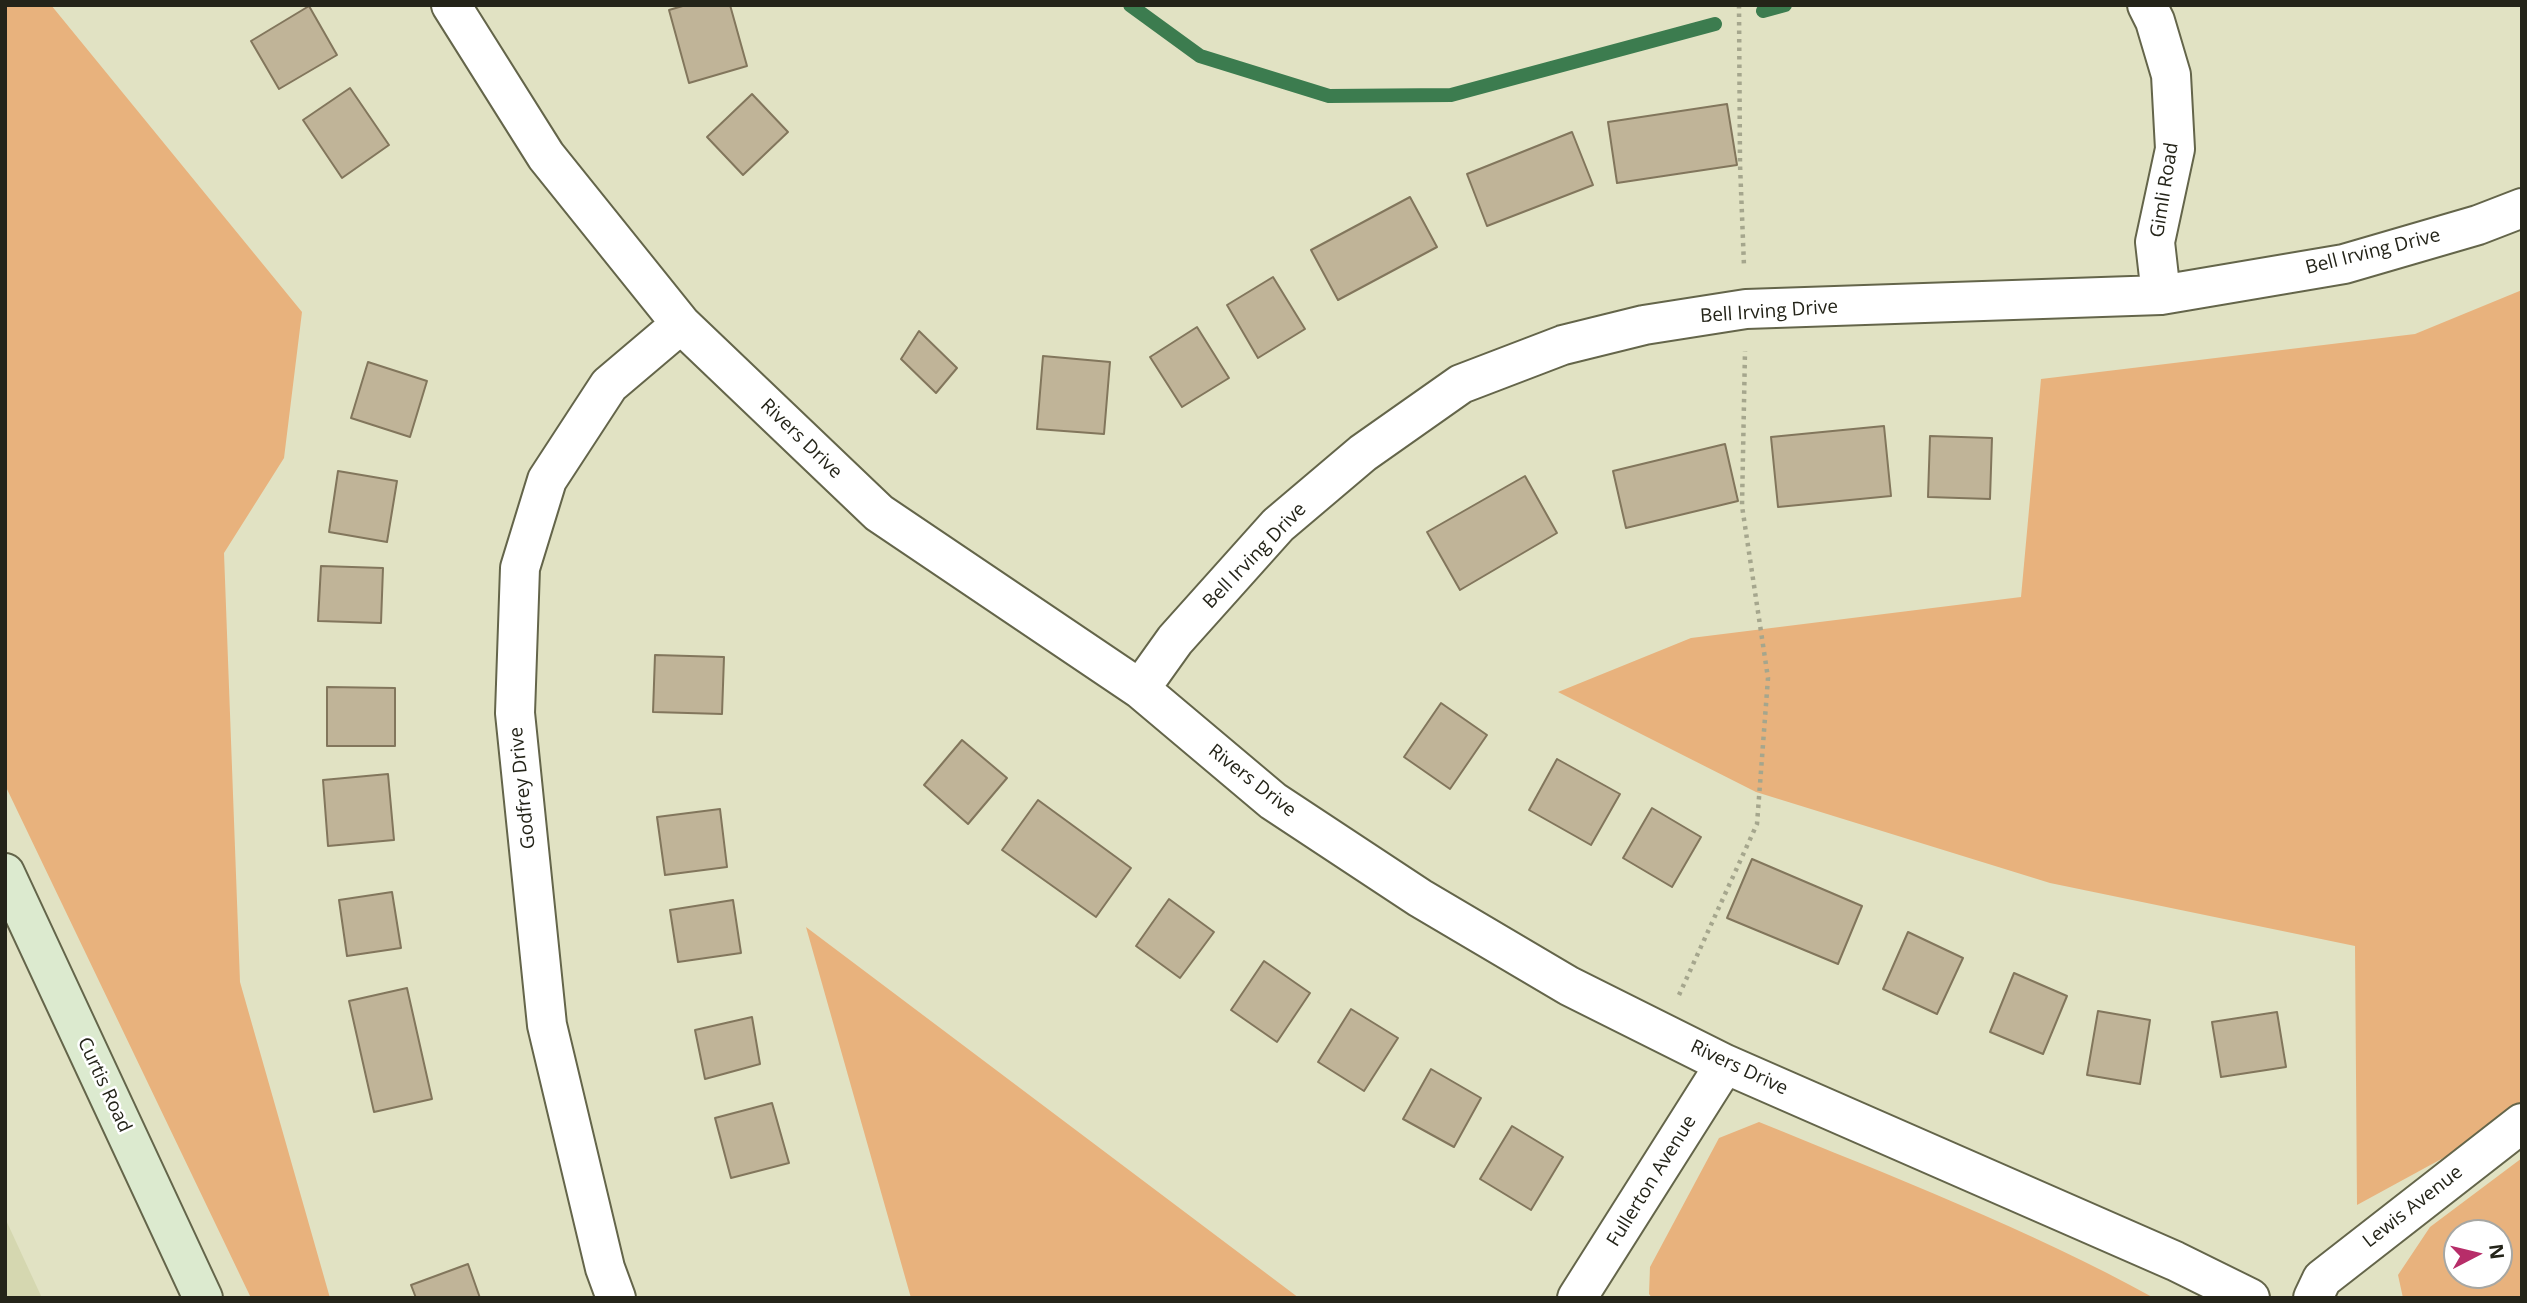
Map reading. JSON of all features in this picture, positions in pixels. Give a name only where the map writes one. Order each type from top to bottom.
[{"type":"main road","name":"Curtis Road","points":[[5,873],[203,1298]]},
{"type":"street","name":"Rivers Drive","points":[[451,5],[546,156],[681,324],[879,513],[1140,689],[1273,801],[1419,898],[1569,986],[1725,1064],[2175,1261],[2250,1298]]},
{"type":"street","name":"Gimli Road","points":[[2147,5],[2155,21],[2171,75],[2175,149],[2155,242],[2161,295]]},
{"type":"street","name":"Bell Irving Drive","points":[[1140,689],[1175,640],[1278,525],[1363,453],[1461,383],[1563,345],[1644,325],[1746,309],[2161,295],[2344,264],[2478,225],[2522,208]]},
{"type":"street","name":"Godfrey Drive","points":[[616,1298],[605,1268],[547,1025],[515,713],[520,568],[547,480],[609,385],[681,324]]},
{"type":"street","name":"Fullerton Avenue","points":[[1577,1298],[1725,1064]]},
{"type":"street","name":"Lewis Avenue","points":[[2313,1298],[2322,1279],[2522,1123]]},
{"type":"path","points":[[1663,1031],[1757,824],[1768,678],[1742,506],[1746,309],[1740,164],[1739,5]]},
{"type":"shaded area","points":[[5,5],[51,5],[302,312],[284,458],[224,553],[240,982],[330,1298],[251,1298],[5,785]]},
{"type":"shaded area","points":[[2522,290],[2522,1115],[2357,1205],[2355,946],[2050,883],[1756,792],[1558,692],[1691,638],[2021,597],[2041,379],[2415,334]]},
{"type":"shaded area","points":[[806,927],[1299,1298],[911,1298]]},
{"type":"shaded area","points":[[1759,1122],[2009,1226],[2154,1298],[1652,1298],[1649,1294],[1650,1267],[1719,1138]]},
{"type":"shaded area","points":[[2522,1158],[2522,1298],[2403,1298],[2398,1275],[2430,1227]]},
{"type":"shaded area","points":[[5,1218],[42,1298],[5,1298]]},
{"type":"building","points":[[686,5],[730,5],[747,66],[689,83],[669,10]]},
{"type":"building","points":[[309,6],[337,55],[279,89],[251,41]]},
{"type":"building","points":[[350,88],[389,145],[342,178],[303,120]]},
{"type":"building","points":[[752,94],[788,132],[743,175],[707,137]]},
{"type":"building","points":[[1727,104],[1737,165],[1617,183],[1608,122]]},
{"type":"building","points":[[1572,132],[1593,185],[1487,226],[1467,174]]},
{"type":"building","points":[[1410,197],[1437,247],[1338,300],[1311,250]]},
{"type":"building","points":[[1273,277],[1305,329],[1258,358],[1227,305]]},
{"type":"building","points":[[1197,327],[1229,378],[1182,407],[1150,357]]},
{"type":"building","points":[[919,331],[957,368],[936,393],[901,359]]},
{"type":"building","points":[[1043,356],[1110,362],[1104,434],[1037,429]]},
{"type":"building","points":[[368,362],[427,381],[410,437],[351,418]]},
{"type":"building","points":[[1884,426],[1891,496],[1778,507],[1771,437]]},
{"type":"building","points":[[1930,436],[1992,438],[1990,499],[1928,497]]},
{"type":"building","points":[[1725,444],[1738,501],[1626,528],[1613,471]]},
{"type":"building","points":[[338,471],[397,481],[387,542],[329,532]]},
{"type":"building","points":[[1525,476],[1557,533],[1460,590],[1427,532]]},
{"type":"building","points":[[321,566],[383,568],[381,623],[318,621]]},
{"type":"building","points":[[655,655],[724,657],[722,714],[653,712]]},
{"type":"building","points":[[327,687],[395,688],[395,746],[327,746]]},
{"type":"building","points":[[1441,703],[1487,735],[1450,789],[1404,757]]},
{"type":"building","points":[[962,740],[1007,778],[968,824],[924,785]]},
{"type":"building","points":[[1557,759],[1620,794],[1591,845],[1529,810]]},
{"type":"building","points":[[388,774],[394,840],[328,846],[323,780]]},
{"type":"building","points":[[1038,800],[1131,868],[1096,917],[1002,850]]},
{"type":"building","points":[[1652,808],[1701,837],[1672,887],[1623,858]]},
{"type":"building","points":[[720,809],[727,867],[665,875],[657,817]]},
{"type":"building","points":[[1752,859],[1862,906],[1838,964],[1727,918]]},
{"type":"building","points":[[392,892],[401,948],[347,956],[339,900]]},
{"type":"building","points":[[1169,899],[1214,932],[1180,978],[1136,946]]},
{"type":"building","points":[[733,900],[741,953],[678,962],[670,910]]},
{"type":"building","points":[[1908,932],[1963,958],[1937,1014],[1883,989]]},
{"type":"building","points":[[1264,961],[1310,993],[1277,1042],[1231,1010]]},
{"type":"building","points":[[2014,973],[2067,996],[2043,1054],[1990,1032]]},
{"type":"building","points":[[407,988],[432,1099],[374,1112],[349,1001]]},
{"type":"building","points":[[1351,1009],[1398,1038],[1364,1091],[1318,1062]]},
{"type":"building","points":[[2098,1011],[2150,1020],[2140,1084],[2087,1075]]},
{"type":"building","points":[[2277,1012],[2286,1067],[2221,1077],[2212,1022]]},
{"type":"building","points":[[752,1017],[760,1064],[705,1079],[695,1030]]},
{"type":"building","points":[[1431,1069],[1481,1098],[1454,1147],[1403,1119]]},
{"type":"building","points":[[772,1103],[789,1163],[731,1178],[715,1118]]},
{"type":"building","points":[[1512,1126],[1563,1157],[1531,1210],[1480,1179]]},
{"type":"building","points":[[468,1264],[480,1298],[416,1298],[411,1285]]},
{"type":"waterway","points":[[1130,5],[1200,56],[1329,96],[1451,95],[1715,24]]},
{"type":"waterway","points":[[1763,11],[1785,5]]}]
